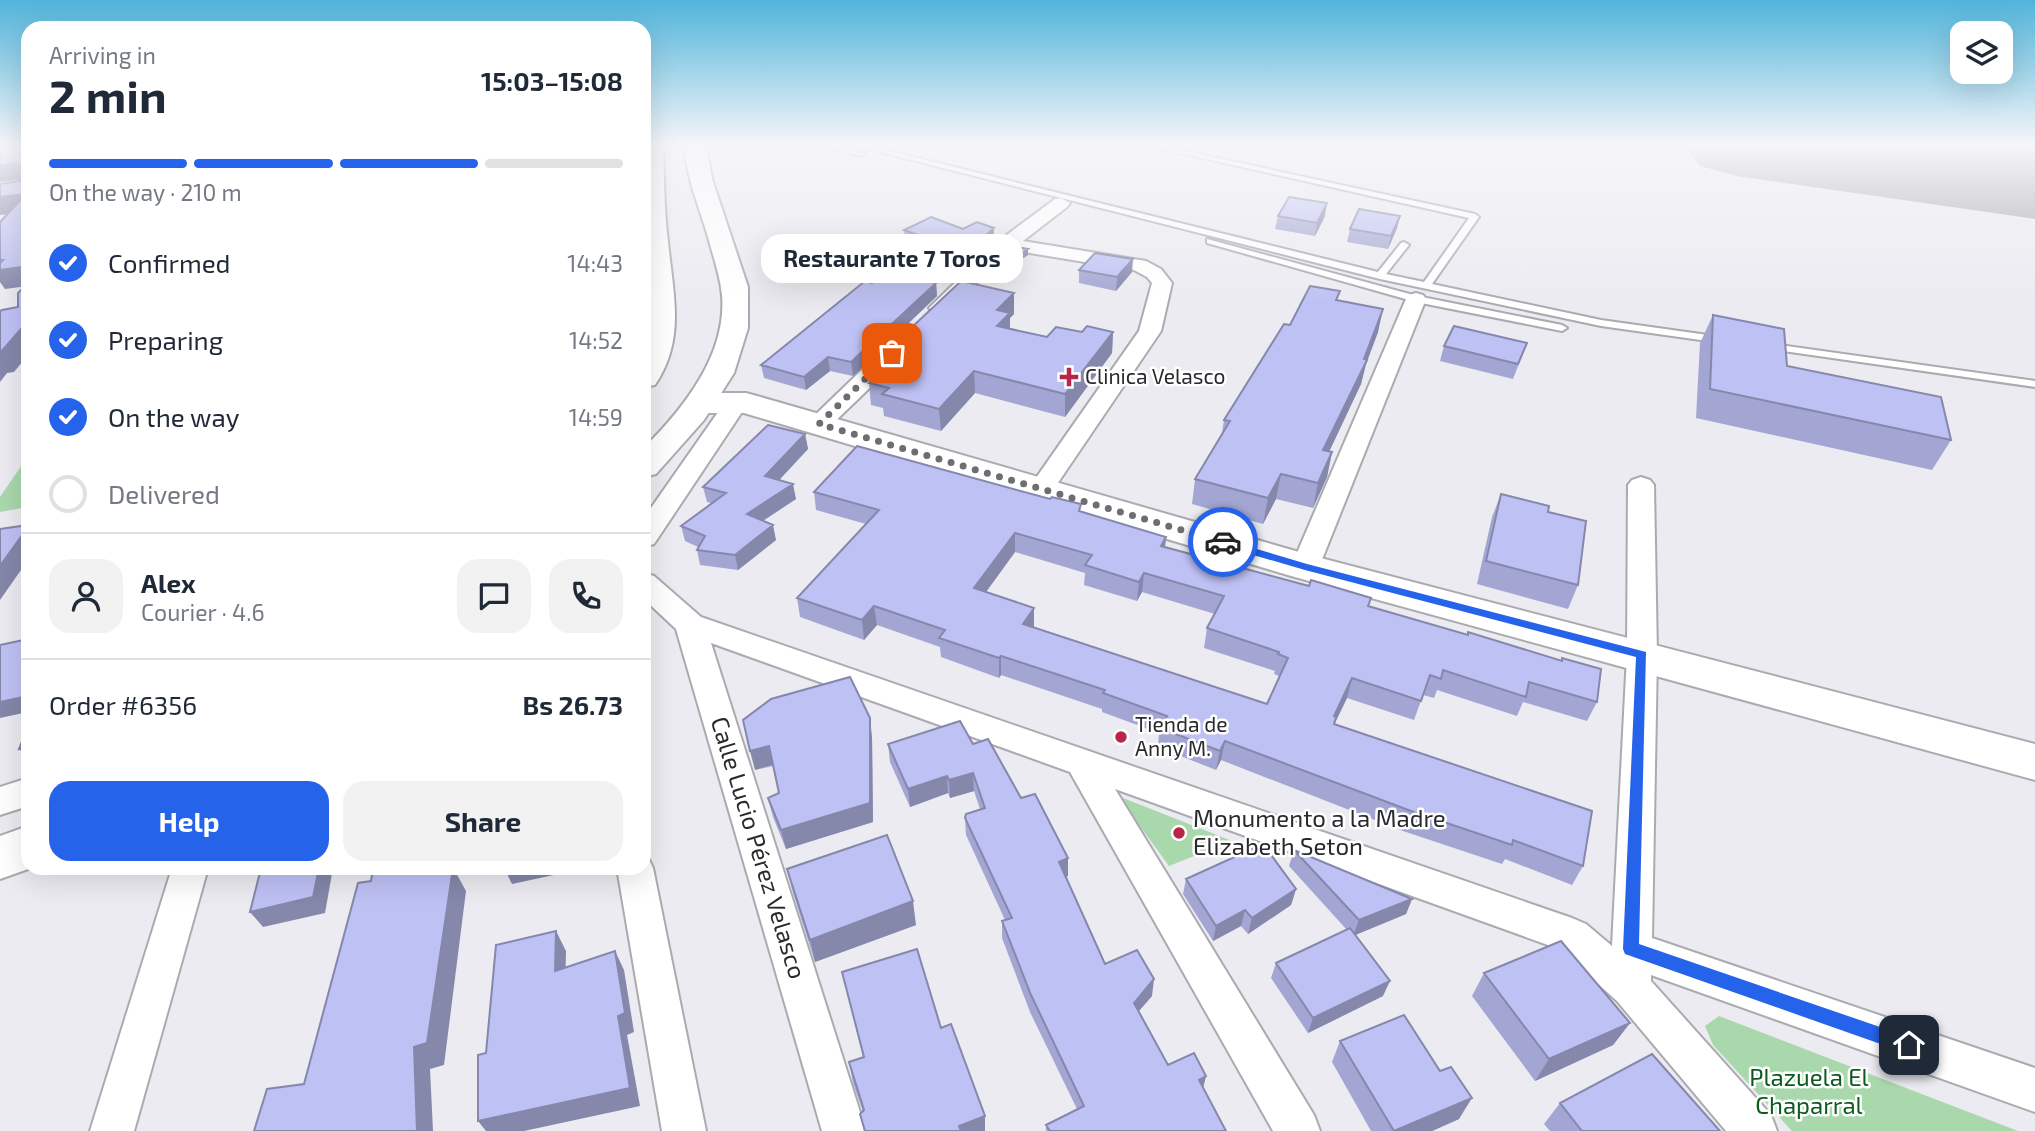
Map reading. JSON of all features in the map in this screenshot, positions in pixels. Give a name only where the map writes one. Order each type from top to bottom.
[{"type":"main road","points":[[708,197],[731,272],[736,303],[722,367],[719,403]]},
{"type":"main road","points":[[651,265],[665,314],[656,355],[651,365]]},
{"type":"main road","points":[[651,460],[678,434],[719,403],[746,403],[1305,567],[2035,762]]},
{"type":"main road","points":[[0,858],[21,850]]},
{"type":"street","points":[[819,424],[1007,244],[1062,203]]},
{"type":"street","points":[[1007,244],[1139,265],[1154,273],[1162,283],[1150,331],[1042,488]]},
{"type":"street","points":[[1305,567],[1421,293]]},
{"type":"street","points":[[651,525],[719,403]]},
{"type":"street","points":[[1641,485],[1642,655],[1631,968],[1755,1131]]},
{"type":"street","points":[[651,589],[691,624],[1572,936],[1631,968],[2035,1090]]},
{"type":"street","name":"Calle Lucio Pérez Velasco","points":[[691,624],[844,1131]]},
{"type":"street","points":[[1083,765],[1298,1131]]},
{"type":"street","points":[[0,801],[21,794]]},
{"type":"street","points":[[112,1131],[188,875]]},
{"type":"street","points":[[636,875],[684,1131]]},
{"type":"lane","points":[[1037,197],[1562,328]]},
{"type":"lane","points":[[1064,197],[1380,276],[1421,293],[1601,323],[1739,342]]},
{"type":"lane","points":[[1383,197],[1475,217],[1421,293]]},
{"type":"lane","points":[[1380,276],[1405,245]]},
{"type":"lane","points":[[1753,344],[2035,384]]},
{"type":"green space","points":[[21,466],[21,508],[0,512],[0,497]]},
{"type":"green space","points":[[1118,796],[1232,841],[1169,866]]},
{"type":"green space","name":"Plazuela El Chaparral","points":[[1719,1016],[2018,1131],[1792,1131],[1713,1045],[1705,1026]]},
{"type":"building","points":[[1289,197],[1327,203],[1317,223],[1278,216]]},
{"type":"building","points":[[21,199],[21,267],[0,270],[3,260],[0,260],[0,222]]},
{"type":"building","points":[[1359,209],[1400,216],[1391,236],[1350,229]]},
{"type":"building","points":[[931,217],[963,229],[977,222],[994,228],[967,253],[904,230]]},
{"type":"building","points":[[1012,246],[1028,249],[994,270],[989,268]]},
{"type":"building","points":[[1095,253],[1133,259],[1117,277],[1079,270]]},
{"type":"building","points":[[887,272],[936,283],[851,362],[828,357],[804,377],[761,365],[865,281],[872,283]]},
{"type":"building","points":[[961,281],[1014,293],[997,310],[1010,313],[997,326],[1047,337],[1056,327],[1082,332],[1087,326],[1113,332],[1065,394],[974,371],[939,409],[882,394],[889,388],[869,383],[890,363],[877,360]]},
{"type":"building","points":[[1310,286],[1340,291],[1336,300],[1383,309],[1364,359],[1367,360],[1323,450],[1332,452],[1318,483],[1281,474],[1268,498],[1195,479],[1230,421],[1224,420],[1284,324],[1290,325]]},
{"type":"building","points":[[21,290],[21,329],[0,353],[0,311],[18,307],[18,293]]},
{"type":"building","points":[[1713,315],[1784,329],[1787,366],[1941,397],[1951,440],[1710,389]]},
{"type":"building","points":[[1454,326],[1527,343],[1518,364],[1444,346]]},
{"type":"building","points":[[768,425],[805,434],[765,476],[793,484],[747,514],[773,525],[735,555],[697,550],[705,536],[681,526],[726,493],[703,487]]},
{"type":"building","points":[[857,446],[1050,499],[1052,497],[1081,504],[1079,511],[1166,537],[1161,546],[1309,586],[1311,580],[1371,598],[1368,606],[1468,635],[1468,632],[1562,661],[1562,658],[1601,669],[1597,702],[1529,682],[1526,697],[1443,670],[1441,679],[1430,675],[1421,701],[1352,678],[1334,716],[1334,724],[1592,811],[1583,866],[1513,840],[1512,845],[1411,811],[1225,741],[1220,751],[1160,728],[1167,716],[1103,693],[1105,690],[939,638],[945,630],[874,606],[862,620],[797,598],[879,510],[814,492]],"holes":[[[1015,533],[1092,555],[1085,565],[1139,582],[1144,573],[1224,596],[1207,628],[1279,652],[1278,654],[1288,658],[1267,704],[1023,624],[1034,608],[974,588]]]},
{"type":"building","points":[[1501,494],[1549,506],[1548,512],[1586,521],[1578,585],[1486,561]]},
{"type":"building","points":[[21,526],[21,537],[0,566],[0,529]]},
{"type":"building","points":[[21,640],[21,698],[0,702],[0,645]]},
{"type":"building","points":[[850,677],[870,718],[870,803],[781,830],[768,798],[779,793],[769,746],[750,751],[743,720],[771,699]]},
{"type":"building","points":[[960,721],[973,744],[988,739],[1021,798],[1035,794],[1068,858],[1059,862],[1105,964],[1137,950],[1154,979],[1134,1003],[1168,1065],[1194,1053],[1206,1076],[1199,1080],[1226,1131],[1050,1131],[1046,1125],[1084,1106],[1031,995],[1002,921],[1012,918],[965,818],[966,814],[985,808],[973,773],[949,780],[947,776],[908,789],[888,744]]},
{"type":"building","points":[[887,835],[913,901],[810,940],[787,869]]},
{"type":"building","points":[[1263,844],[1296,889],[1252,918],[1245,910],[1216,926],[1186,879]]},
{"type":"building","points":[[1294,850],[1412,899],[1359,920]]},
{"type":"building","points":[[259,875],[318,875],[313,897],[250,912]]},
{"type":"building","points":[[372,875],[452,875],[427,1043],[414,1047],[417,1131],[254,1131],[267,1089],[304,1084],[358,883],[371,881]]},
{"type":"building","points":[[1350,928],[1390,981],[1313,1018],[1276,963]]},
{"type":"building","points":[[556,931],[555,971],[615,951],[625,1013],[618,1016],[630,1088],[478,1121],[478,1055],[486,1053],[496,945]]},
{"type":"building","points":[[1561,941],[1630,1023],[1549,1059],[1484,973]]},
{"type":"building","points":[[917,949],[941,1028],[951,1024],[985,1116],[959,1126],[961,1131],[865,1131],[860,1114],[864,1110],[849,1062],[864,1057],[842,972]]},
{"type":"building","points":[[1404,1015],[1440,1071],[1451,1067],[1472,1098],[1394,1131],[1340,1041]]},
{"type":"building","points":[[1652,1054],[1720,1131],[1582,1131],[1560,1103]]},
{"type":"way so far","points":[[892,353],[819,424],[1223,542]]},
{"type":"place","name":"Restaurante 7 Toros","points":[[892,353]]},
{"type":"place","name":"Clinica Velasco","points":[[1069,377]]},
{"type":"place","name":"Tienda de Anny M.","points":[[1121,737]]},
{"type":"place","name":"Monumento a la Madre Elizabeth Seton","points":[[1179,833]]},
{"type":"route","points":[[1223,542],[1305,567],[1642,655],[1630,949],[1909,1045]]}]
